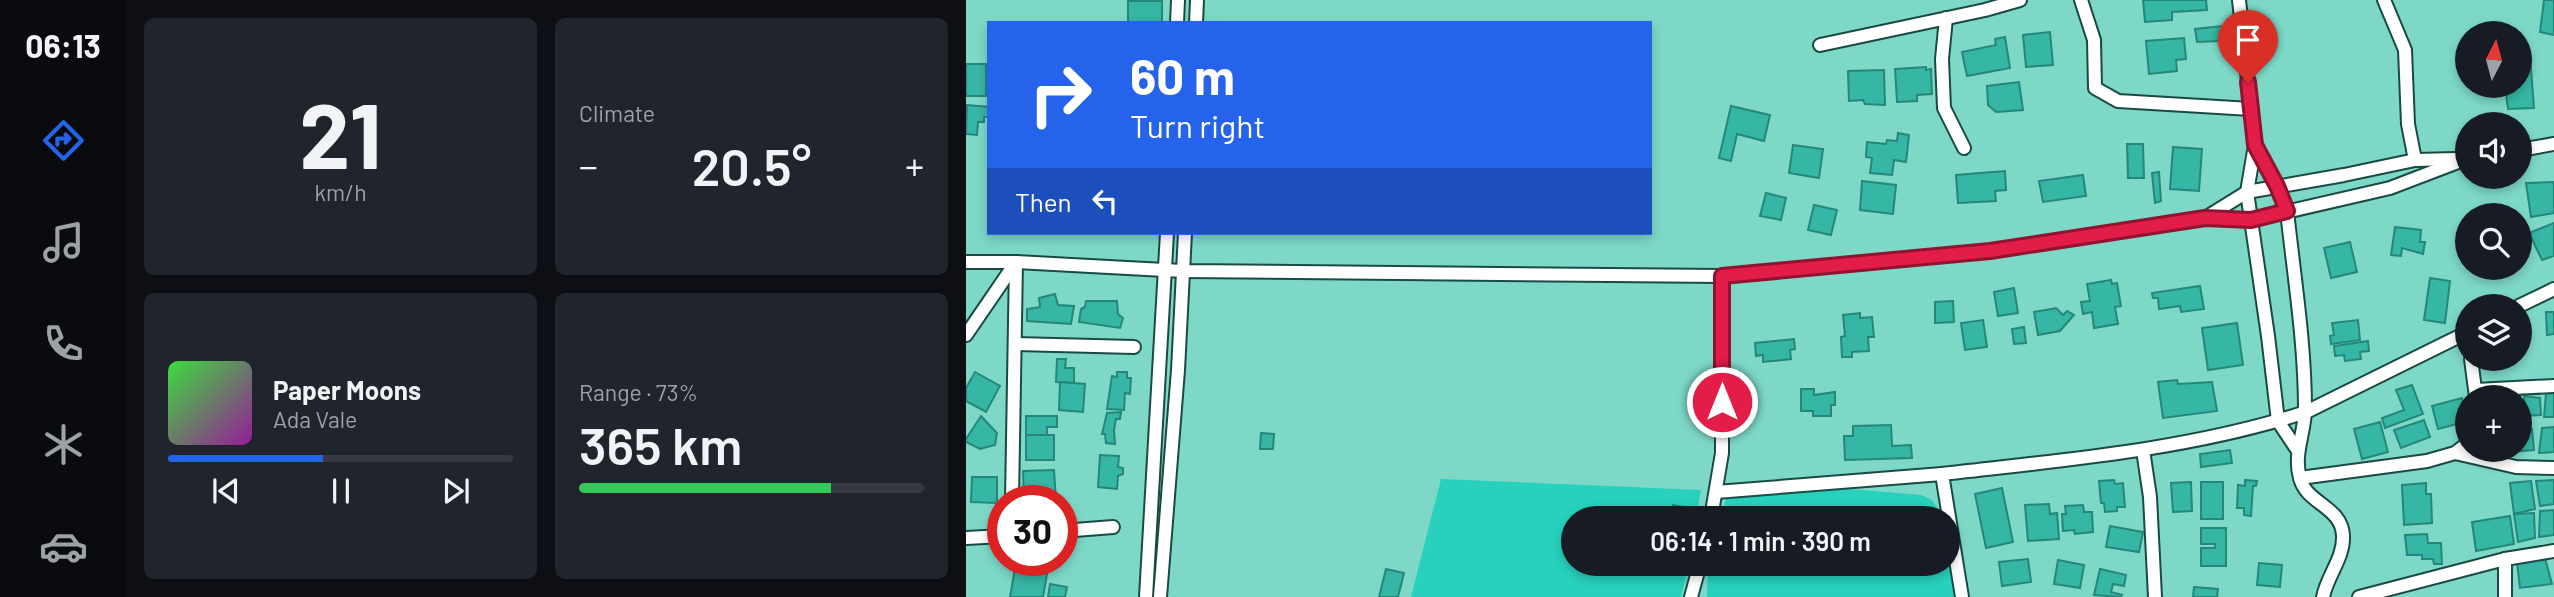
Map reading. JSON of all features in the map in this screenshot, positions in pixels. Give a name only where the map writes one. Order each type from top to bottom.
[{"type":"street","points":[[1177,21],[1178,0]]},
{"type":"street","points":[[1196,21],[1198,0]]},
{"type":"street","points":[[1819,45],[2020,0]]},
{"type":"street","points":[[2081,0],[2094,40],[2095,88],[2118,101],[2251,109]]},
{"type":"street","points":[[2239,0],[2255,145],[2247,192],[2278,421],[2298,451]]},
{"type":"street","points":[[2384,0],[2405,50],[2408,124],[2414,160]]},
{"type":"street","points":[[1946,18],[1942,59],[1944,108],[1964,148]]},
{"type":"street","points":[[2532,148],[2554,144]]},
{"type":"street","points":[[2255,145],[2287,211],[2306,412],[2298,451],[2300,478],[2304,487],[2332,510],[2341,524],[2344,538],[2323,597]]},
{"type":"street","points":[[2205,218],[2247,192],[2414,160],[2455,159]]},
{"type":"street","points":[[966,262],[1183,271],[1722,276],[1990,251],[2205,218],[2251,220],[2390,188],[2455,164]]},
{"type":"street","points":[[1146,597],[1167,235]]},
{"type":"street","points":[[1160,597],[1185,235]]},
{"type":"street","points":[[966,335],[1016,262]]},
{"type":"street","points":[[1012,485],[1016,262]]},
{"type":"street","points":[[1713,506],[1722,453],[1722,276]]},
{"type":"street","points":[[2532,300],[2554,289]]},
{"type":"street","points":[[1716,492],[1942,474],[2143,450],[2278,421],[2306,412],[2455,338]]},
{"type":"street","points":[[1014,344],[1134,348]]},
{"type":"street","points":[[2532,388],[2554,386]]},
{"type":"street","points":[[2143,450],[2150,497],[2155,597]]},
{"type":"street","points":[[2300,478],[2427,461],[2455,453]]},
{"type":"street","points":[[2494,462],[2516,467],[2554,468]]},
{"type":"street","points":[[1942,474],[1962,597]]},
{"type":"street","points":[[1078,530],[1113,527]]},
{"type":"street","points":[[966,538],[987,537]]},
{"type":"street","points":[[2359,597],[2505,559],[2554,551]]},
{"type":"street","points":[[2505,559],[2505,597]]},
{"type":"street","points":[[1691,597],[1697,576]]},
{"type":"green space","points":[[1441,479],[1701,490],[1698,506],[1561,506],[1561,576],[1686,576],[1681,597],[1411,597]]},
{"type":"green space","points":[[1850,489],[1921,495],[1932,500],[1936,506],[1724,506],[1727,496]]},
{"type":"green space","points":[[1708,576],[1954,576],[1958,597],[1707,597]]},
{"type":"building","points":[[2143,0],[2206,0],[2207,10],[2172,12],[2172,20],[2145,22]]},
{"type":"building","points":[[2544,0],[2554,0],[2554,35],[2540,32]]},
{"type":"building","points":[[1128,1],[1162,1],[1162,21],[1128,21]]},
{"type":"building","points":[[2222,26],[2222,41],[2197,42],[2195,29]]},
{"type":"building","points":[[2050,32],[2053,65],[2026,67],[2023,35]]},
{"type":"building","points":[[2005,37],[2010,68],[1967,76],[1962,52],[1996,45],[1995,39]]},
{"type":"building","points":[[2184,38],[2186,59],[2176,60],[2177,71],[2149,74],[2146,41]]},
{"type":"building","points":[[966,64],[986,64],[986,96],[966,96]]},
{"type":"building","points":[[1926,67],[1926,70],[1931,69],[1932,94],[1917,95],[1917,101],[1897,102],[1895,69]]},
{"type":"building","points":[[1884,70],[1885,105],[1865,104],[1863,100],[1849,101],[1848,71]]},
{"type":"building","points":[[2019,82],[2023,110],[1996,112],[1988,105],[1987,86]]},
{"type":"building","points":[[2532,82],[2534,108],[2508,109],[2507,98],[2532,98]]},
{"type":"building","points":[[967,105],[987,107],[987,117],[984,117],[984,122],[978,122],[977,135],[966,134]]},
{"type":"building","points":[[1731,106],[1770,115],[1764,141],[1737,134],[1731,161],[1719,158]]},
{"type":"building","points":[[1898,133],[1909,135],[1906,162],[1894,160],[1892,175],[1870,173],[1872,158],[1866,157],[1867,142],[1886,144],[1887,140],[1897,141]]},
{"type":"building","points":[[2127,144],[2143,144],[2144,178],[2128,178]]},
{"type":"building","points":[[1793,145],[1823,149],[1819,178],[1789,173]]},
{"type":"building","points":[[2173,147],[2202,149],[2199,191],[2170,189]]},
{"type":"building","points":[[2005,171],[2006,190],[1995,191],[1996,201],[1958,203],[1956,175]]},
{"type":"building","points":[[2159,172],[2161,201],[2155,203],[2152,173]]},
{"type":"building","points":[[2083,175],[2086,196],[2043,202],[2039,181]]},
{"type":"building","points":[[1862,181],[1896,185],[1893,214],[1860,210]]},
{"type":"building","points":[[2554,182],[2554,213],[2532,217],[2532,203],[2529,203],[2527,189],[2532,189],[2532,183]]},
{"type":"building","points":[[1766,193],[1786,198],[1781,220],[1760,216]]},
{"type":"building","points":[[1814,205],[1837,210],[1831,235],[1808,230]]},
{"type":"building","points":[[2554,223],[2554,256],[2542,260],[2532,239],[2532,232]]},
{"type":"building","points":[[2395,227],[2421,230],[2420,242],[2425,242],[2423,254],[2402,248],[2401,256],[2391,255]]},
{"type":"building","points":[[2350,242],[2357,272],[2331,278],[2324,248]]},
{"type":"building","points":[[2430,278],[2450,281],[2445,323],[2424,320]]},
{"type":"building","points":[[2111,280],[2112,284],[2117,283],[2121,306],[2115,307],[2118,324],[2094,328],[2092,312],[2083,314],[2081,302],[2090,301],[2087,284]]},
{"type":"building","points":[[2200,286],[2204,309],[2181,312],[2180,306],[2159,309],[2158,298],[2153,298],[2152,293]]},
{"type":"building","points":[[2014,288],[2018,313],[1998,316],[1994,292]]},
{"type":"building","points":[[1055,294],[1058,305],[1074,306],[1071,324],[1027,321],[1027,309],[1040,307],[1039,298]]},
{"type":"building","points":[[1086,301],[1117,301],[1118,314],[1123,318],[1120,328],[1079,322],[1081,309],[1085,307]]},
{"type":"building","points":[[1953,301],[1954,322],[1935,323],[1935,302]]},
{"type":"building","points":[[2056,308],[2063,315],[2067,311],[2074,315],[2060,331],[2038,335],[2034,312]]},
{"type":"building","points":[[2546,312],[2554,312],[2554,334],[2547,335]]},
{"type":"building","points":[[1860,313],[1860,318],[1872,317],[1874,337],[1868,337],[1869,351],[1852,352],[1852,357],[1842,357],[1841,337],[1845,336],[1843,315]]},
{"type":"building","points":[[1983,320],[1987,347],[1965,350],[1961,323]]},
{"type":"building","points":[[2358,320],[2360,340],[2331,344],[2330,336],[2334,335],[2332,323]]},
{"type":"building","points":[[2237,323],[2243,365],[2208,370],[2202,328]]},
{"type":"building","points":[[2024,327],[2026,343],[2014,344],[2012,329]]},
{"type":"building","points":[[1794,339],[1795,349],[1790,350],[1791,359],[1763,362],[1763,355],[1756,356],[1755,343]]},
{"type":"building","points":[[2368,341],[2369,351],[2360,352],[2361,359],[2345,361],[2344,355],[2335,356],[2334,346]]},
{"type":"building","points":[[1057,359],[1066,359],[1065,368],[1074,368],[1074,383],[1056,382]]},
{"type":"building","points":[[975,372],[1000,386],[986,412],[966,401],[966,388]]},
{"type":"building","points":[[1117,372],[1127,372],[1127,378],[1131,378],[1130,394],[1125,393],[1124,410],[1107,409],[1112,376],[1117,377]]},
{"type":"building","points":[[2177,380],[2178,384],[2212,382],[2217,411],[2163,418],[2158,382]]},
{"type":"building","points":[[1060,382],[1085,384],[1083,412],[1059,410]]},
{"type":"building","points":[[2412,385],[2423,414],[2385,428],[2382,418],[2404,410],[2396,390]]},
{"type":"building","points":[[1801,389],[1814,389],[1814,395],[1835,392],[1835,405],[1831,405],[1831,416],[1813,416],[1813,411],[1801,411]]},
{"type":"building","points":[[2546,393],[2554,393],[2554,417],[2544,417]]},
{"type":"building","points":[[2532,397],[2540,398],[2541,415],[2532,416]]},
{"type":"building","points":[[2455,400],[2455,424],[2438,429],[2432,406]]},
{"type":"building","points":[[1121,412],[1120,419],[1116,419],[1115,444],[1106,443],[1105,434],[1102,434],[1107,413]]},
{"type":"building","points":[[981,416],[997,433],[995,445],[980,449],[966,442],[966,439]]},
{"type":"building","points":[[1026,416],[1057,416],[1057,427],[1047,427],[1047,436],[1026,435]]},
{"type":"building","points":[[2424,420],[2430,437],[2401,448],[2394,430]]},
{"type":"building","points":[[2380,422],[2388,452],[2362,459],[2354,429]]},
{"type":"building","points":[[1891,425],[1892,446],[1911,445],[1912,458],[1845,460],[1844,436],[1853,436],[1853,426]]},
{"type":"building","points":[[2554,427],[2554,452],[2539,453],[2542,428]]},
{"type":"building","points":[[1261,433],[1274,434],[1273,449],[1260,449]]},
{"type":"building","points":[[1026,435],[1054,435],[1054,460],[1026,460]]},
{"type":"building","points":[[2230,450],[2232,463],[2201,467],[2200,454]]},
{"type":"building","points":[[1100,455],[1119,456],[1118,467],[1123,468],[1123,474],[1118,476],[1117,489],[1098,487]]},
{"type":"building","points":[[1054,470],[1055,485],[1023,485],[1023,471]]},
{"type":"building","points":[[972,477],[997,477],[997,485],[987,485],[987,503],[971,502]]},
{"type":"building","points":[[2114,480],[2115,484],[2123,483],[2125,507],[2105,512],[2104,503],[2101,503],[2099,481]]},
{"type":"building","points":[[2245,480],[2257,481],[2256,486],[2253,486],[2251,516],[2244,515],[2244,508],[2237,508],[2238,485],[2245,486]]},
{"type":"building","points":[[2554,480],[2554,504],[2540,506],[2536,481]]},
{"type":"building","points":[[2531,481],[2535,509],[2514,514],[2510,483]]},
{"type":"building","points":[[2191,482],[2192,511],[2173,512],[2171,483]]},
{"type":"building","points":[[2201,482],[2223,482],[2223,519],[2201,519]]},
{"type":"building","points":[[2426,483],[2426,494],[2431,494],[2432,523],[2404,525],[2402,485]]},
{"type":"building","points":[[2002,488],[2013,542],[1986,548],[1975,494]]},
{"type":"building","points":[[2049,504],[2050,514],[2057,513],[2059,539],[2028,541],[2025,505]]},
{"type":"building","points":[[2083,505],[2084,512],[2092,512],[2093,532],[2075,534],[2074,530],[2063,531],[2062,514],[2066,514],[2065,506]]},
{"type":"building","points":[[2554,510],[2554,535],[2539,537],[2540,511]]},
{"type":"building","points":[[2534,513],[2535,538],[2518,542],[2514,514]]},
{"type":"building","points":[[2510,516],[2514,544],[2476,551],[2472,522]]},
{"type":"building","points":[[2110,526],[2143,532],[2139,552],[2106,547]]},
{"type":"building","points":[[2201,528],[2226,528],[2226,566],[2201,566],[2201,548],[2215,548],[2215,544],[2201,544]]},
{"type":"building","points":[[2427,534],[2428,543],[2441,543],[2442,564],[2434,564],[2433,559],[2422,559],[2422,555],[2407,555],[2405,535]]},
{"type":"building","points":[[2545,558],[2552,584],[2520,588],[2517,562]]},
{"type":"building","points":[[2028,559],[2031,582],[2002,586],[1999,562]]},
{"type":"building","points":[[2058,560],[2084,565],[2080,588],[2054,584]]},
{"type":"building","points":[[2259,563],[2282,565],[2280,587],[2257,585]]},
{"type":"building","points":[[1386,569],[1404,573],[1398,597],[1379,597]]},
{"type":"building","points":[[2100,569],[2126,575],[2124,586],[2113,584],[2111,592],[2122,595],[2121,597],[2094,595]]},
{"type":"building","points":[[1014,576],[1047,576],[1043,597],[1010,597]]},
{"type":"building","points":[[1050,584],[1067,587],[1065,597],[1048,597]]},
{"type":"building","points":[[2194,587],[2218,589],[2217,597],[2193,597]]},
{"type":"route","points":[[1722,402],[1722,276],[1990,251],[2205,218],[2251,220],[2287,211],[2255,145],[2248,82]]}]
